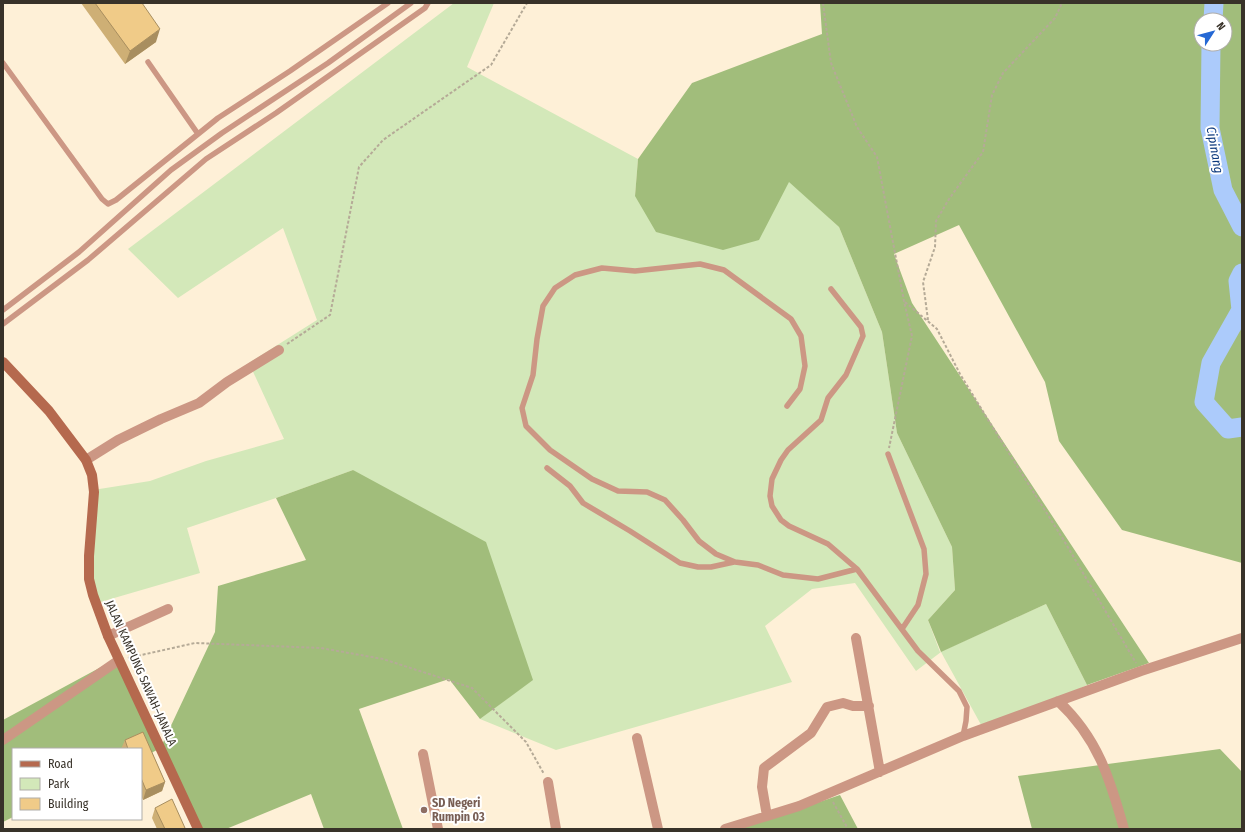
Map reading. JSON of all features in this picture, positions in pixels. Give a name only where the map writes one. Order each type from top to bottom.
[{"type":"main road","name":"JALAN KAMPUNG SAWAH–JANALA","points":[[3,362],[49,411],[86,460],[92,475],[94,492],[89,556],[89,579],[93,595],[108,636],[198,829]]},
{"type":"street","points":[[86,460],[118,440],[161,419],[199,403],[228,382],[279,350]]},
{"type":"street","points":[[108,636],[168,609]]},
{"type":"street","points":[[856,638],[880,772]]},
{"type":"street","points":[[725,829],[799,806],[963,736],[1141,671],[1242,638]]},
{"type":"street","points":[[3,740],[119,660]]},
{"type":"street","points":[[1058,701],[1071,713],[1086,733],[1101,758],[1124,829]]},
{"type":"street","points":[[767,816],[762,787],[764,768],[811,733],[827,707],[843,703],[853,706],[869,706]]},
{"type":"street","points":[[637,738],[658,829]]},
{"type":"street","points":[[423,754],[438,829]]},
{"type":"street","points":[[548,782],[556,829]]},
{"type":"lane","points":[[3,63],[102,199],[108,204],[116,200],[218,118],[290,71],[388,3]]},
{"type":"lane","points":[[3,310],[80,252],[171,170],[222,133],[328,63],[411,3]]},
{"type":"lane","points":[[3,324],[88,260],[206,159],[276,113],[425,8],[428,3]]},
{"type":"lane","points":[[148,62],[198,134]]},
{"type":"lane","points":[[787,406],[800,390],[805,366],[801,336],[791,319],[724,270],[700,264],[635,271],[602,268],[575,275],[555,288],[543,306],[537,339],[533,375],[522,408],[526,426],[550,450],[592,479],[618,490],[647,492],[665,500],[699,541],[716,554],[735,562],[758,565],[783,575],[818,579],[857,570]]},
{"type":"lane","points":[[831,289],[861,327],[863,336],[846,375],[828,398],[821,420],[788,450],[780,460],[772,479],[770,496],[772,506],[781,520],[790,526],[828,544],[857,570],[918,651],[959,691],[967,707],[963,736]]},
{"type":"lane","points":[[888,454],[924,549],[926,574],[918,605],[902,629]]},
{"type":"lane","points":[[547,468],[570,486],[583,503],[680,563],[698,567],[735,562]]},
{"type":"path","points":[[279,350],[330,315],[359,167],[383,140],[491,65],[527,3]]},
{"type":"path","points":[[823,3],[831,63],[857,127],[878,157],[904,301],[912,336],[888,454]]},
{"type":"path","points":[[928,321],[923,282],[934,247],[936,222],[983,152],[992,95],[1003,73],[1055,18],[1062,3]]},
{"type":"path","points":[[904,301],[937,328],[960,374],[1063,539],[1141,671]]},
{"type":"path","points":[[119,660],[195,643],[321,648],[383,659],[472,688],[526,742],[548,782]]},
{"type":"path","points":[[829,794],[848,829]]},
{"type":"green space","points":[[454,3],[494,3],[467,67],[638,159],[635,196],[789,181],[839,227],[882,332],[897,433],[952,547],[955,590],[928,620],[940,652],[1046,604],[1087,685],[985,732],[941,652],[916,671],[855,583],[812,589],[765,626],[792,682],[556,750],[480,719],[532,680],[353,470],[187,528],[200,573],[97,603],[85,561],[93,490],[150,481],[206,461],[284,439],[249,363],[317,320],[283,228],[178,298],[128,249]]},
{"type":"green space","points":[[820,3],[1242,3],[1242,563],[1122,530],[1059,441],[1045,382],[959,225],[894,254],[912,303],[1149,663],[1087,685],[1046,604],[941,652],[928,620],[955,590],[952,547],[897,433],[882,332],[839,227],[789,182],[759,240],[723,250],[656,232],[635,196],[638,159],[692,83],[822,34]]},
{"type":"green space","points":[[353,470],[486,542],[533,680],[480,719],[449,679],[359,709],[403,829],[324,829],[311,794],[226,829],[195,829],[159,749],[142,758],[142,748],[12,748],[12,818],[3,822],[3,720],[114,660],[160,749],[215,632],[218,586],[306,560],[276,498]]},
{"type":"green space","points":[[1220,749],[1242,772],[1242,829],[1032,829],[1018,776]]},
{"type":"green space","points":[[840,795],[858,829],[739,829]]},
{"type":"building","points":[[95,3],[142,3],[160,29],[130,51]]},
{"type":"building","points":[[143,732],[165,782],[146,790],[142,780],[142,748],[128,748],[125,740]]},
{"type":"building","points":[[172,799],[185,828],[183,829],[165,829],[155,808]]},
{"type":"waterway","name":"Cipinang","points":[[1213,12],[1214,3]]},
{"type":"waterway","name":"Cipinang","points":[[1211,52],[1210,128],[1223,190],[1242,227]]},
{"type":"waterway","name":"Cipinang","points":[[1242,273],[1238,281],[1241,310],[1211,363],[1204,402],[1228,429],[1242,427]]},
{"type":"place","name":"SD Negeri Rumpin 03","points":[[424,810]]}]
